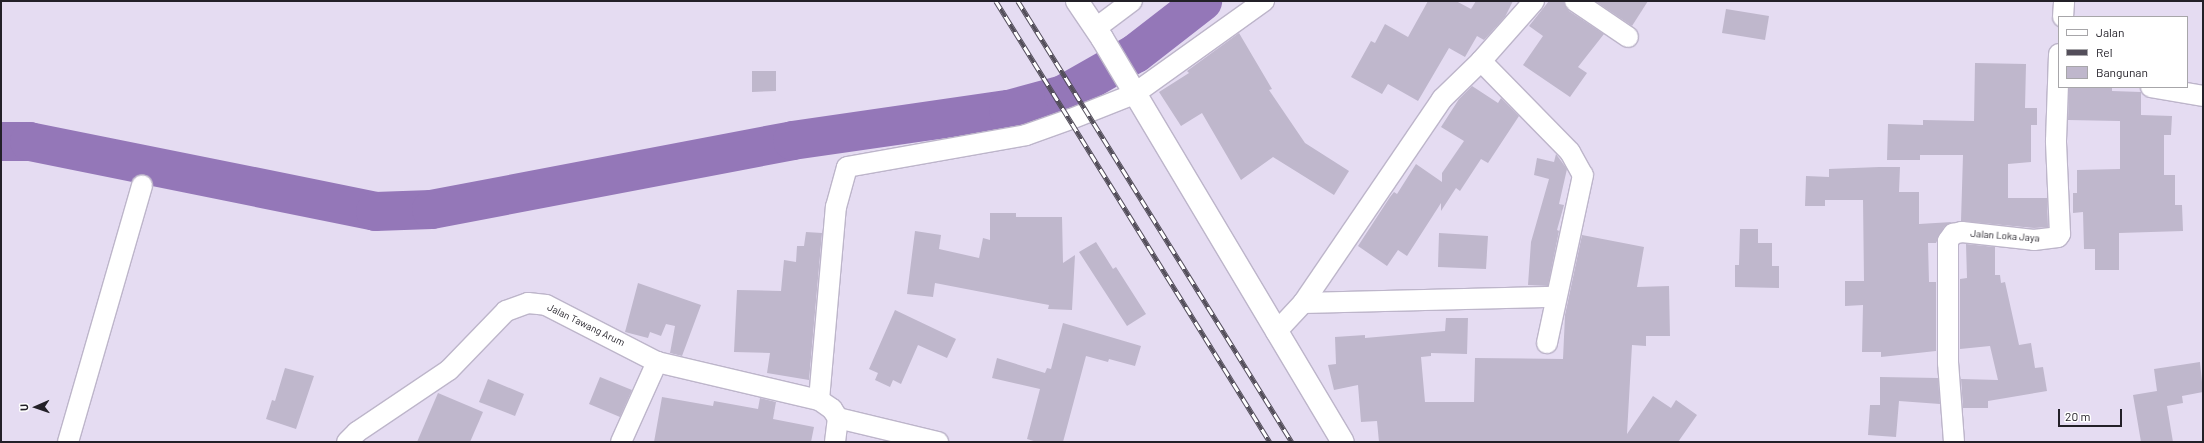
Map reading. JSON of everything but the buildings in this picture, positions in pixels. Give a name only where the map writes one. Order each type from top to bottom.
[{"type":"main road","points":[[1077,1],[1099,33],[1343,442]]},
{"type":"street","points":[[1099,33],[1132,1]]},
{"type":"street","points":[[835,442],[838,418],[832,409],[819,400],[836,207],[847,168],[1026,135],[1131,88],[1264,1]]},
{"type":"street","points":[[1276,332],[1303,303],[1442,99],[1481,61],[1534,1]]},
{"type":"street","points":[[1575,1],[1628,37]]},
{"type":"street","points":[[2063,16],[2064,1]]},
{"type":"street","points":[[1481,61],[1570,152],[1583,175],[1547,343]]},
{"type":"street","name":"Jalan Loka Jaya","points":[[1954,442],[1948,363],[1948,241],[1953,234],[1962,232],[2034,240],[2058,237],[2060,234],[2056,141],[2058,65]]},
{"type":"street","points":[[2157,88],[2203,96]]},
{"type":"street","points":[[68,442],[142,185]]},
{"type":"street","points":[[1303,303],[1556,297]]},
{"type":"street","name":"Jalan Tawang Arum","points":[[347,442],[358,432],[450,370],[506,311],[520,304],[546,305],[657,362],[819,400]]},
{"type":"street","points":[[621,442],[657,362]]},
{"type":"street","points":[[838,418],[938,442]]},
{"type":"waterway","points":[[1,141],[29,141],[375,211],[431,209],[792,140],[1008,109],[1063,94],[1135,53],[1202,1]]},
{"type":"railway","points":[[996,1],[1270,442]]},
{"type":"railway","points":[[1018,1],[1292,442]]}]
